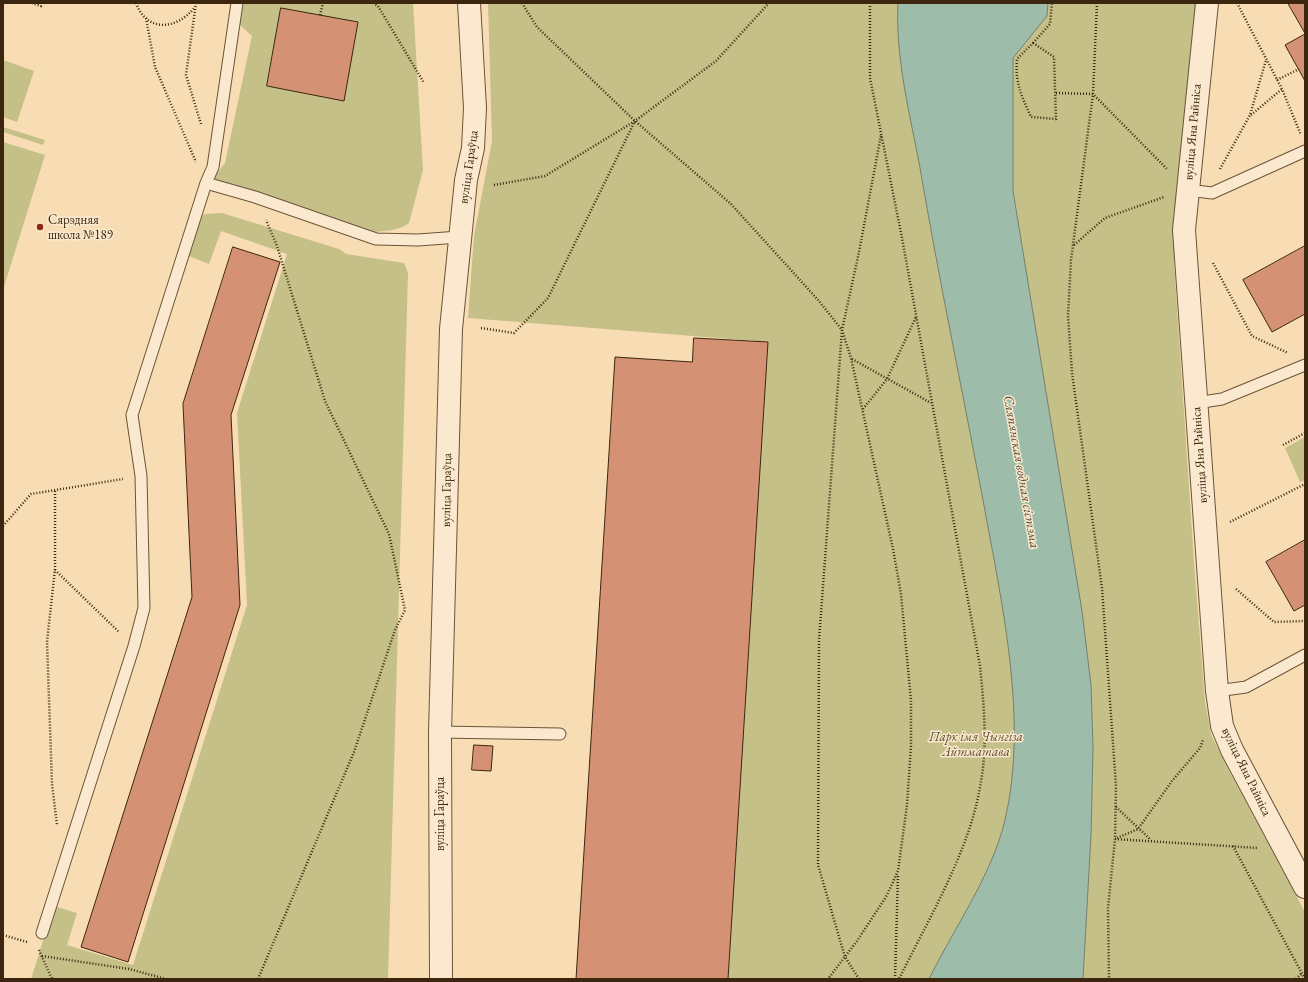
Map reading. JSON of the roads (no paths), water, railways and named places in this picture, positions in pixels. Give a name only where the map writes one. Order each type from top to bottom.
[{"type":"street","name":"вуліца Гараўца","points":[[441,979],[440,732],[451,329],[459,237],[466,180],[473,148],[476,108],[469,3]]},
{"type":"street","name":"вуліца Яна Райніса","points":[[1207,3],[1184,230],[1217,691],[1222,726],[1232,750],[1305,887]]},
{"type":"lane","points":[[42,933],[134,646],[144,608],[141,476],[132,415],[206,183],[213,167],[237,3]]},
{"type":"lane","points":[[1188,190],[1212,193],[1305,151]]},
{"type":"lane","points":[[206,183],[255,197],[376,239],[459,237]]},
{"type":"lane","points":[[1196,403],[1222,399],[1300,367]]},
{"type":"lane","points":[[1217,691],[1246,687],[1305,655]]},
{"type":"lane","points":[[440,732],[560,734]]},
{"type":"water","name":"Сляпянская водная сістэма","points":[[898,3],[1048,3],[1047,16],[1013,58],[1013,191],[1082,611],[1091,685],[1093,747],[1091,835],[1083,979],[929,979],[972,901],[999,841],[1005,820],[1012,781],[1014,741],[1013,701],[1010,660],[997,578],[904,86],[899,44]]},
{"type":"place","name":"Сярэдняя школа №189","points":[[40,227]]},
{"type":"park label","name":"Парк імя Чынгіза Айтматава","points":[[976,744]]}]
